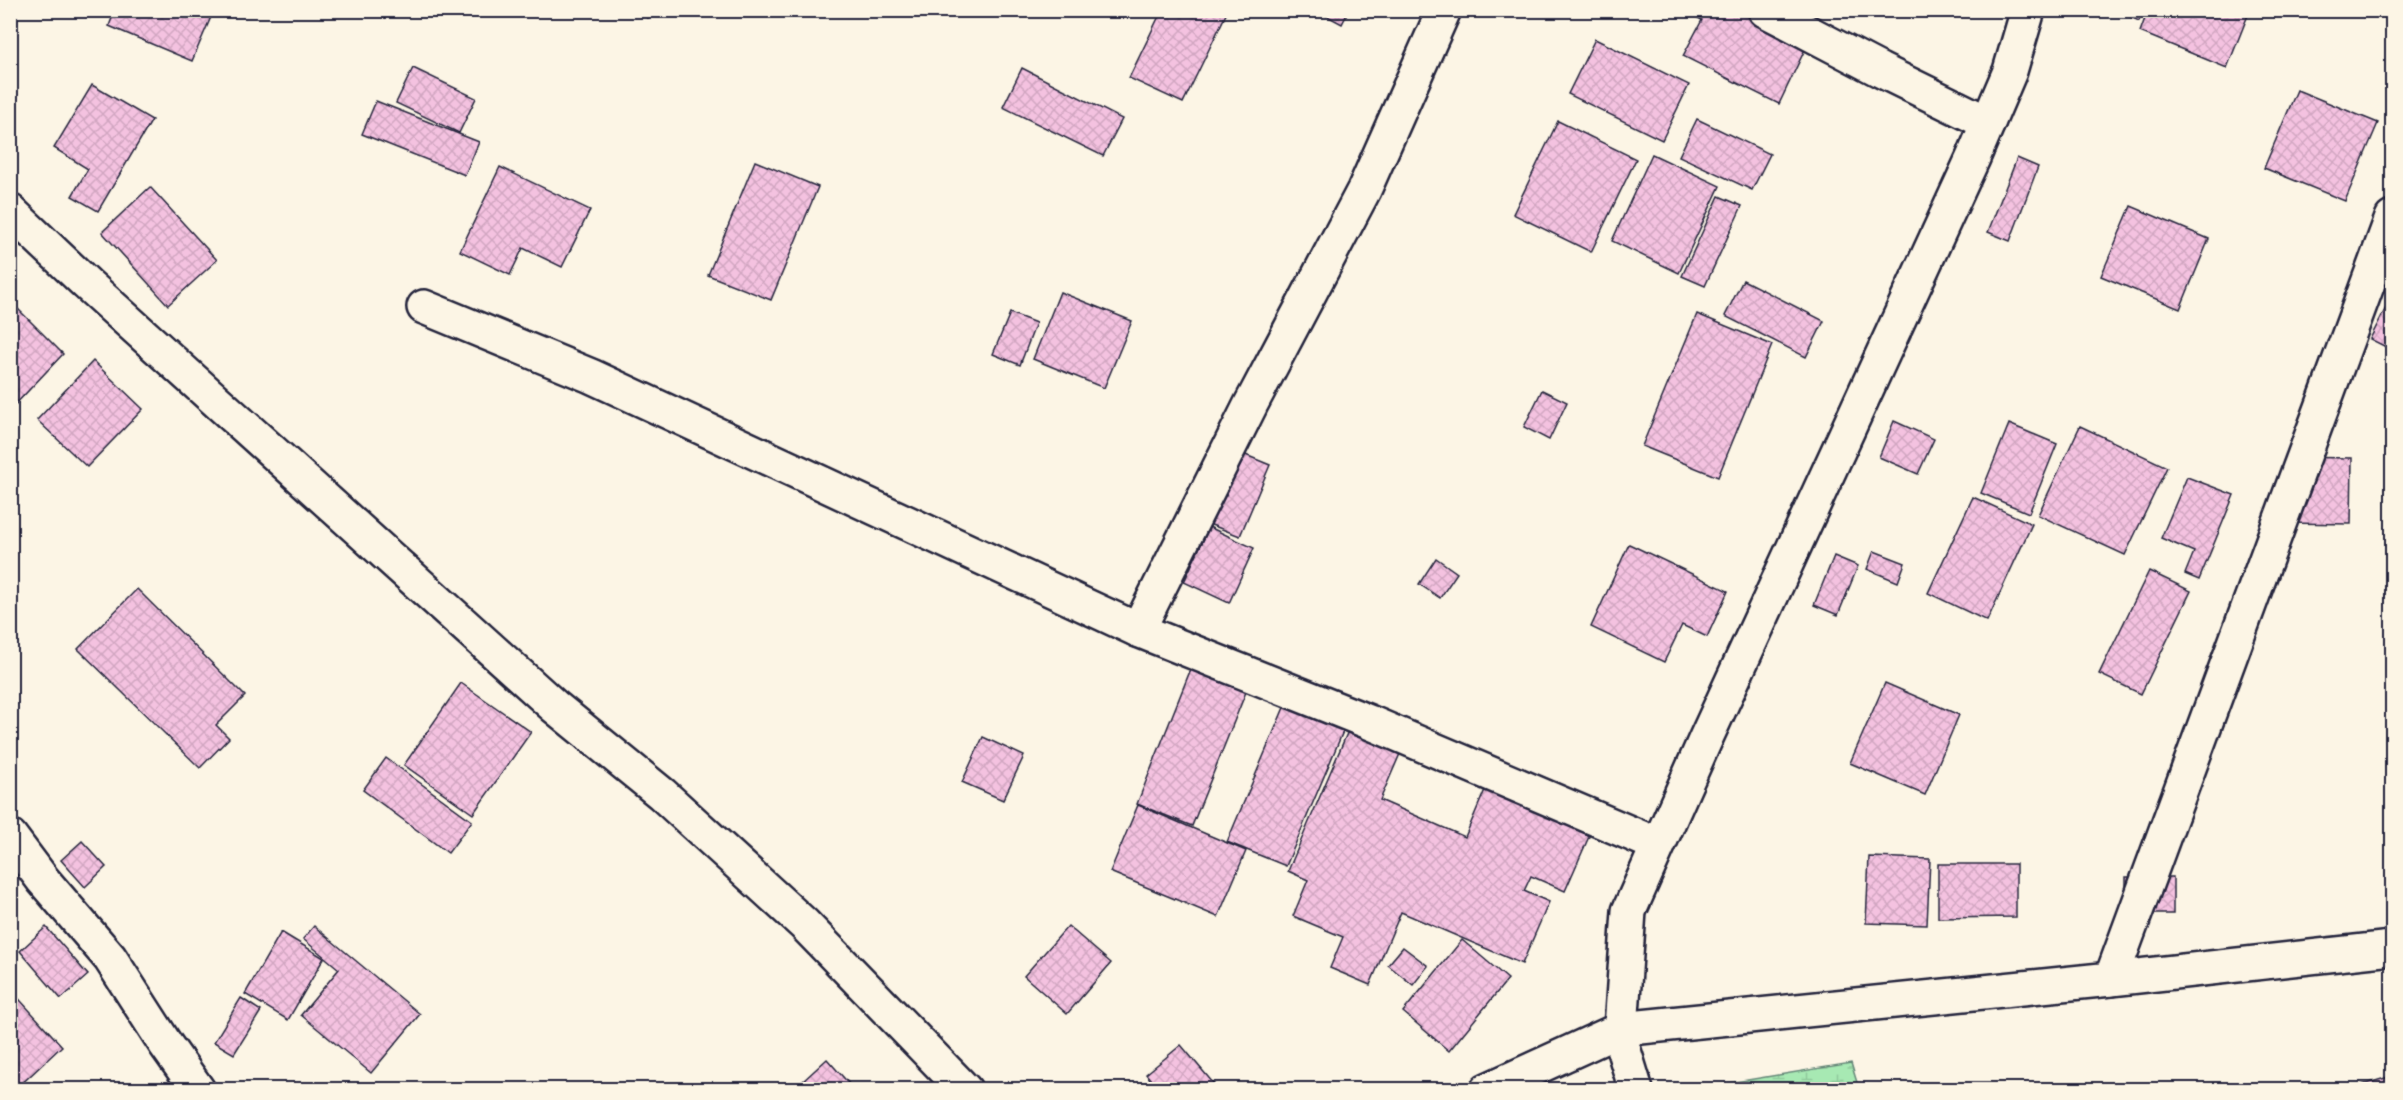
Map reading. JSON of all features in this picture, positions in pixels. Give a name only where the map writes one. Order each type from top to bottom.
[{"type":"street","points":[[1138,630],[1251,404],[1364,190],[1444,10]]},
{"type":"street","points":[[1765,10],[1988,123]]},
{"type":"street","points":[[1636,1089],[1621,1041],[1629,911],[1988,123],[2010,70],[2028,10]]},
{"type":"street","points":[[10,211],[555,706],[662,794],[804,924],[965,1089]]},
{"type":"street","points":[[2111,979],[2392,218]]},
{"type":"street","points":[[424,307],[591,376],[1138,630],[1369,722],[1658,845]]},
{"type":"street","points":[[10,836],[43,880],[110,958],[166,1045],[198,1089]]},
{"type":"street","points":[[1487,1089],[1621,1029],[2392,948]]},
{"type":"green space","points":[[1851,1063],[1859,1089],[1693,1089]]},
{"type":"building","points":[[115,10],[214,10],[192,61],[109,26]]},
{"type":"building","points":[[633,10],[652,10],[648,18]]},
{"type":"building","points":[[1162,10],[1228,10],[1183,103],[1129,78]]},
{"type":"building","points":[[1316,10],[1349,10],[1342,24]]},
{"type":"building","points":[[1683,10],[1741,10],[1808,43],[1779,104],[1683,56],[1702,20]]},
{"type":"building","points":[[2115,10],[2143,10],[2139,21]]},
{"type":"building","points":[[2148,10],[2250,10],[2227,68],[2140,32]]},
{"type":"building","points":[[1595,39],[1689,85],[1662,140],[1568,94]]},
{"type":"building","points":[[413,68],[476,98],[459,133],[396,103]]},
{"type":"building","points":[[1022,68],[1122,119],[1103,156],[1003,107]]},
{"type":"building","points":[[92,85],[152,120],[98,211],[72,196],[88,169],[54,148]]},
{"type":"building","points":[[2297,90],[2378,123],[2345,201],[2264,168]]},
{"type":"building","points":[[376,101],[479,142],[465,175],[362,134]]},
{"type":"building","points":[[1697,119],[1770,154],[1752,190],[1679,156]]},
{"type":"building","points":[[1558,121],[1636,159],[1591,252],[1513,214]]},
{"type":"building","points":[[1652,154],[1720,186],[1679,273],[1612,241]]},
{"type":"building","points":[[2017,158],[2038,167],[2010,241],[1988,232]]},
{"type":"building","points":[[755,161],[818,187],[771,300],[708,275]]},
{"type":"building","points":[[500,167],[590,210],[562,267],[523,248],[510,275],[460,251]]},
{"type":"building","points":[[150,187],[217,260],[168,305],[102,232]]},
{"type":"building","points":[[1719,196],[1742,206],[1705,286],[1682,276]]},
{"type":"building","points":[[2131,206],[2209,239],[2180,309],[2101,276]]},
{"type":"building","points":[[1743,280],[1824,321],[1806,357],[1725,316]]},
{"type":"building","points":[[1060,292],[1132,321],[1104,388],[1033,359]]},
{"type":"building","points":[[2392,296],[2392,350],[2370,339]]},
{"type":"building","points":[[10,301],[63,354],[10,410]]},
{"type":"building","points":[[1010,313],[1036,323],[1020,365],[993,354]]},
{"type":"building","points":[[1697,314],[1772,345],[1718,477],[1642,446]]},
{"type":"building","points":[[93,361],[143,409],[87,467],[37,420]]},
{"type":"building","points":[[1542,390],[1567,402],[1549,440],[1524,427]]},
{"type":"building","points":[[1894,421],[1934,439],[1918,474],[1879,457]]},
{"type":"building","points":[[2009,424],[2057,444],[2029,513],[1981,493]]},
{"type":"building","points":[[2080,426],[2167,467],[2125,555],[2038,515]]},
{"type":"building","points":[[1231,449],[1270,465],[1240,536],[1201,521]]},
{"type":"building","points":[[2286,457],[2352,458],[2351,524],[2285,523]]},
{"type":"building","points":[[2187,477],[2234,495],[2199,580],[2185,574],[2194,552],[2161,538]]},
{"type":"building","points":[[1973,497],[2032,524],[1987,621],[1928,593]]},
{"type":"building","points":[[1209,527],[1254,548],[1229,603],[1184,582]]},
{"type":"building","points":[[1629,544],[1728,591],[1707,637],[1682,625],[1664,662],[1591,627]]},
{"type":"building","points":[[1874,551],[1905,563],[1898,582],[1867,569]]},
{"type":"building","points":[[1834,556],[1858,566],[1838,615],[1814,605]]},
{"type":"building","points":[[1436,558],[1457,573],[1440,598],[1419,584]]},
{"type":"building","points":[[2149,571],[2191,591],[2141,694],[2099,674]]},
{"type":"building","points":[[137,589],[245,696],[216,725],[229,738],[200,768],[78,649]]},
{"type":"building","points":[[1198,651],[1254,672],[1192,826],[1137,804]]},
{"type":"building","points":[[461,683],[531,732],[473,814],[404,765]]},
{"type":"building","points":[[1885,683],[1959,715],[1925,795],[1850,763]]},
{"type":"building","points":[[1291,691],[1350,715],[1286,866],[1227,842]]},
{"type":"building","points":[[1354,717],[1406,740],[1380,800],[1465,837],[1490,778],[1595,823],[1565,891],[1531,876],[1524,891],[1549,902],[1522,964],[1401,912],[1370,985],[1330,968],[1343,937],[1293,916],[1308,880],[1288,871]]},
{"type":"building","points":[[983,737],[1024,756],[1003,800],[962,782]]},
{"type":"building","points":[[386,758],[472,821],[448,853],[363,790]]},
{"type":"building","points":[[1138,805],[1246,851],[1218,917],[1110,872]]},
{"type":"building","points":[[82,841],[106,867],[85,887],[61,860]]},
{"type":"building","points":[[1869,857],[1930,859],[1927,925],[1866,923]]},
{"type":"building","points":[[1938,864],[2016,864],[2016,917],[1938,918]]},
{"type":"building","points":[[2126,877],[2173,877],[2173,914],[2126,914]]},
{"type":"building","points":[[314,926],[420,1014],[371,1073],[301,1015],[339,969],[303,939]]},
{"type":"building","points":[[1068,926],[1111,963],[1067,1014],[1024,976]]},
{"type":"building","points":[[46,927],[88,975],[61,999],[20,951]]},
{"type":"building","points":[[281,932],[324,958],[288,1020],[245,994]]},
{"type":"building","points":[[1462,940],[1508,979],[1449,1051],[1403,1012]]},
{"type":"building","points":[[1403,947],[1428,966],[1413,985],[1388,965]]},
{"type":"building","points":[[10,989],[62,1046],[15,1090],[10,1090]]},
{"type":"building","points":[[241,998],[261,1011],[234,1054],[214,1042]]},
{"type":"building","points":[[1181,1045],[1219,1090],[1159,1090],[1146,1074]]},
{"type":"building","points":[[827,1059],[851,1086],[846,1090],[809,1090],[802,1082]]},
{"type":"building","points":[[2392,1076],[2392,1090],[2345,1090]]}]
